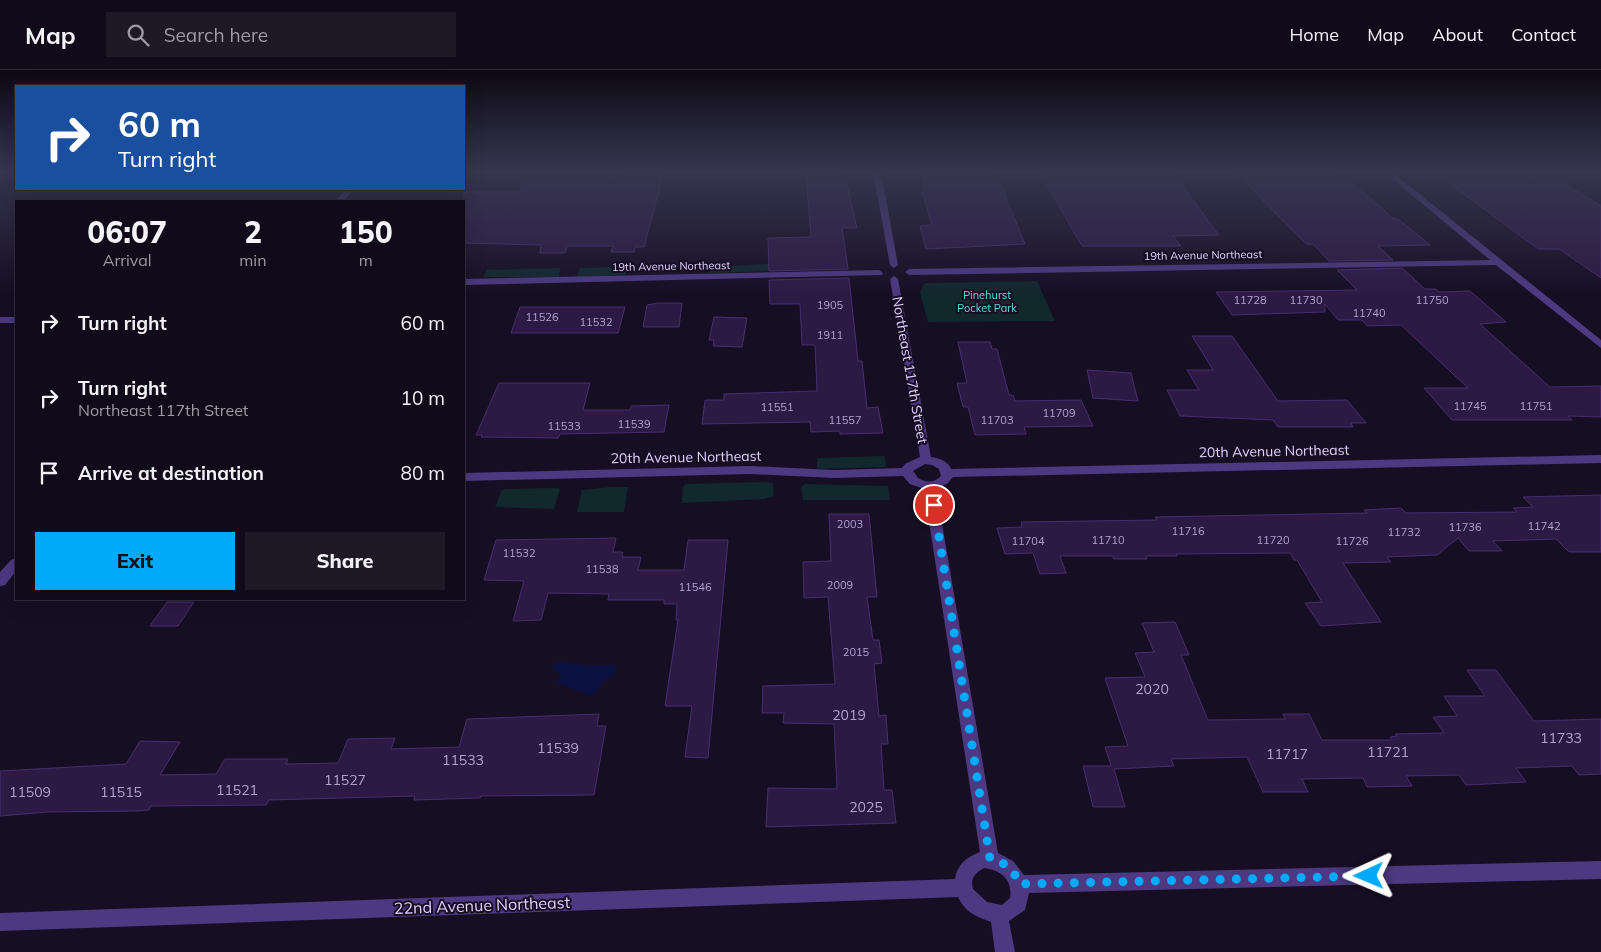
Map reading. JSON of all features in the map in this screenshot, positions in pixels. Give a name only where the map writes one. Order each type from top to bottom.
[{"type":"street","points":[[885,212],[894,265]]},
{"type":"street","points":[[1437,212],[1601,345]]},
{"type":"street","name":"19th Avenue Northeast","points":[[909,272],[1498,262]]},
{"type":"street","points":[[894,265],[903,267],[909,272],[905,278],[894,279],[886,278],[879,273],[882,267],[894,265]]},
{"type":"street","name":"19th Avenue Northeast","points":[[465,282],[879,273]]},
{"type":"street","name":"Northeast 117th Street","points":[[894,279],[926,460]]},
{"type":"street","points":[[0,320],[15,320]]},
{"type":"street","name":"20th Avenue Northeast","points":[[947,473],[1601,459]]},
{"type":"street","points":[[926,460],[940,464],[947,473],[945,480],[930,486],[915,482],[908,472],[912,463],[926,460]]},
{"type":"street","name":"20th Avenue Northeast","points":[[465,477],[750,470],[834,474],[908,472]]},
{"type":"street","points":[[930,486],[990,859]]},
{"type":"street","points":[[0,581],[15,564]]},
{"type":"street","points":[[990,859],[1001,862],[1009,867],[1020,884],[1018,903],[1012,910],[999,915],[985,913],[969,900],[964,888],[964,874],[976,862],[990,859]]},
{"type":"street","points":[[1020,884],[1601,870]]},
{"type":"street","name":"22nd Avenue Northeast","points":[[0,922],[964,888]]},
{"type":"street","points":[[999,915],[1005,952]]},
{"type":"green space","points":[[770,264],[788,270],[710,273],[714,267]]},
{"type":"green space","points":[[626,267],[625,275],[577,277],[580,268]]},
{"type":"green space","points":[[560,268],[559,277],[483,277],[487,270]]},
{"type":"green space","name":"Pinehurst Pocket Park","points":[[1037,281],[1055,321],[928,322],[920,292],[925,283]]},
{"type":"green space","points":[[885,456],[886,467],[817,469],[817,458]]},
{"type":"green space","points":[[773,483],[774,496],[764,499],[682,503],[683,486],[686,484]]},
{"type":"green space","points":[[805,484],[888,486],[890,500],[803,500],[801,487]]},
{"type":"green space","points":[[628,487],[624,512],[577,512],[582,490]]},
{"type":"green space","points":[[560,489],[554,509],[495,507],[502,490]]},
{"type":"shaded area","points":[[559,661],[583,665],[617,665],[613,678],[607,678],[592,696],[554,682],[562,675],[551,667]]},
{"type":"building","points":[[465,212],[653,212],[644,247],[635,247],[634,252],[611,252],[613,246],[567,246],[565,253],[540,253],[541,245],[465,243]]},
{"type":"building","points":[[809,212],[853,212],[857,228],[842,228],[848,269],[769,271],[768,238],[811,237]]},
{"type":"building","points":[[928,212],[1012,212],[1025,244],[926,249],[920,226],[932,225]]},
{"type":"building","points":[[1063,212],[1202,212],[1219,235],[1173,236],[1181,246],[1082,246]]},
{"type":"building","points":[[1275,212],[1386,212],[1394,219],[1398,219],[1430,245],[1378,246],[1393,260],[1329,261],[1313,244],[1306,244]]},
{"type":"building","points":[[1488,212],[1601,212],[1601,278],[1559,249],[1538,249]]},
{"type":"building","points":[[1402,268],[1425,289],[1436,289],[1439,292],[1470,291],[1506,322],[1480,324],[1550,387],[1601,386],[1601,417],[1568,416],[1572,420],[1452,420],[1424,388],[1468,388],[1401,325],[1367,326],[1362,320],[1338,320],[1325,304],[1325,312],[1232,315],[1216,292],[1357,290],[1337,270]]},
{"type":"building","points":[[849,278],[858,361],[862,361],[867,408],[878,407],[883,433],[840,434],[840,431],[811,432],[810,422],[702,424],[705,400],[724,400],[724,394],[817,391],[815,345],[802,345],[800,304],[770,304],[769,280]]},
{"type":"building","points":[[682,303],[679,327],[643,327],[647,305]]},
{"type":"building","points":[[520,307],[625,307],[618,333],[511,333]]},
{"type":"building","points":[[714,317],[747,318],[742,347],[713,346],[714,340],[709,340]]},
{"type":"building","points":[[1192,336],[1232,336],[1278,401],[1347,400],[1366,423],[1351,423],[1353,427],[1278,427],[1273,420],[1180,416],[1167,390],[1199,390],[1187,370],[1213,370]]},
{"type":"building","points":[[958,342],[990,342],[992,349],[997,349],[1009,395],[1013,395],[1015,401],[1081,400],[1093,426],[1024,427],[1026,434],[975,435],[968,407],[963,407],[957,383],[967,383]]},
{"type":"building","points":[[1087,370],[1131,373],[1138,401],[1093,398]]},
{"type":"building","points":[[499,383],[590,383],[583,410],[630,410],[631,406],[669,405],[664,432],[560,434],[558,438],[481,437],[482,435],[476,435]]},
{"type":"building","points":[[1601,495],[1601,552],[1569,552],[1556,539],[1493,541],[1502,551],[1469,551],[1458,538],[1437,555],[1387,557],[1391,562],[1343,563],[1381,622],[1321,626],[1305,603],[1322,602],[1297,560],[1294,560],[1290,553],[1176,554],[1177,556],[1146,556],[1147,559],[1114,559],[1113,556],[1060,556],[1066,573],[1040,574],[1033,553],[1005,554],[997,528],[1022,527],[1021,522],[1157,520],[1155,517],[1367,513],[1364,510],[1401,508],[1406,513],[1517,512],[1513,508],[1533,507],[1523,497]]},
{"type":"building","points":[[829,514],[869,514],[877,597],[867,597],[873,640],[879,640],[882,663],[874,664],[879,716],[886,715],[888,744],[881,744],[884,790],[892,790],[896,823],[766,827],[768,788],[837,789],[834,724],[783,723],[784,713],[762,713],[763,686],[835,684],[828,597],[804,598],[803,562],[831,561]]},
{"type":"building","points":[[616,538],[613,552],[623,552],[622,557],[641,557],[638,570],[684,570],[688,540],[728,540],[708,758],[685,757],[692,706],[665,706],[678,620],[676,620],[677,604],[664,604],[664,600],[608,600],[609,594],[548,593],[541,620],[513,621],[524,581],[484,580],[496,540]]},
{"type":"building","points":[[167,602],[194,602],[178,626],[150,626]]},
{"type":"building","points":[[1175,622],[1189,655],[1181,655],[1208,720],[1285,719],[1283,714],[1309,714],[1322,740],[1392,740],[1390,737],[1397,736],[1395,734],[1444,733],[1433,717],[1457,716],[1444,696],[1485,696],[1467,670],[1496,670],[1534,721],[1601,719],[1601,774],[1579,775],[1572,766],[1516,768],[1526,782],[1466,785],[1459,775],[1406,776],[1412,786],[1367,787],[1363,778],[1302,779],[1308,792],[1263,792],[1247,757],[1171,759],[1174,766],[1114,769],[1125,807],[1093,807],[1083,766],[1111,766],[1105,747],[1128,746],[1105,678],[1145,677],[1135,653],[1154,652],[1142,623]]},
{"type":"building","points":[[599,714],[597,726],[606,726],[594,795],[481,796],[480,798],[414,800],[415,796],[269,800],[266,805],[151,806],[149,810],[138,811],[48,812],[0,816],[0,771],[126,764],[140,741],[180,742],[160,775],[216,774],[225,759],[288,759],[286,764],[338,763],[348,739],[395,738],[391,749],[459,747],[467,719]]},
{"type":"route","points":[[934,505],[990,859],[1001,862],[1009,867],[1016,875],[1020,884],[1369,876]]}]
